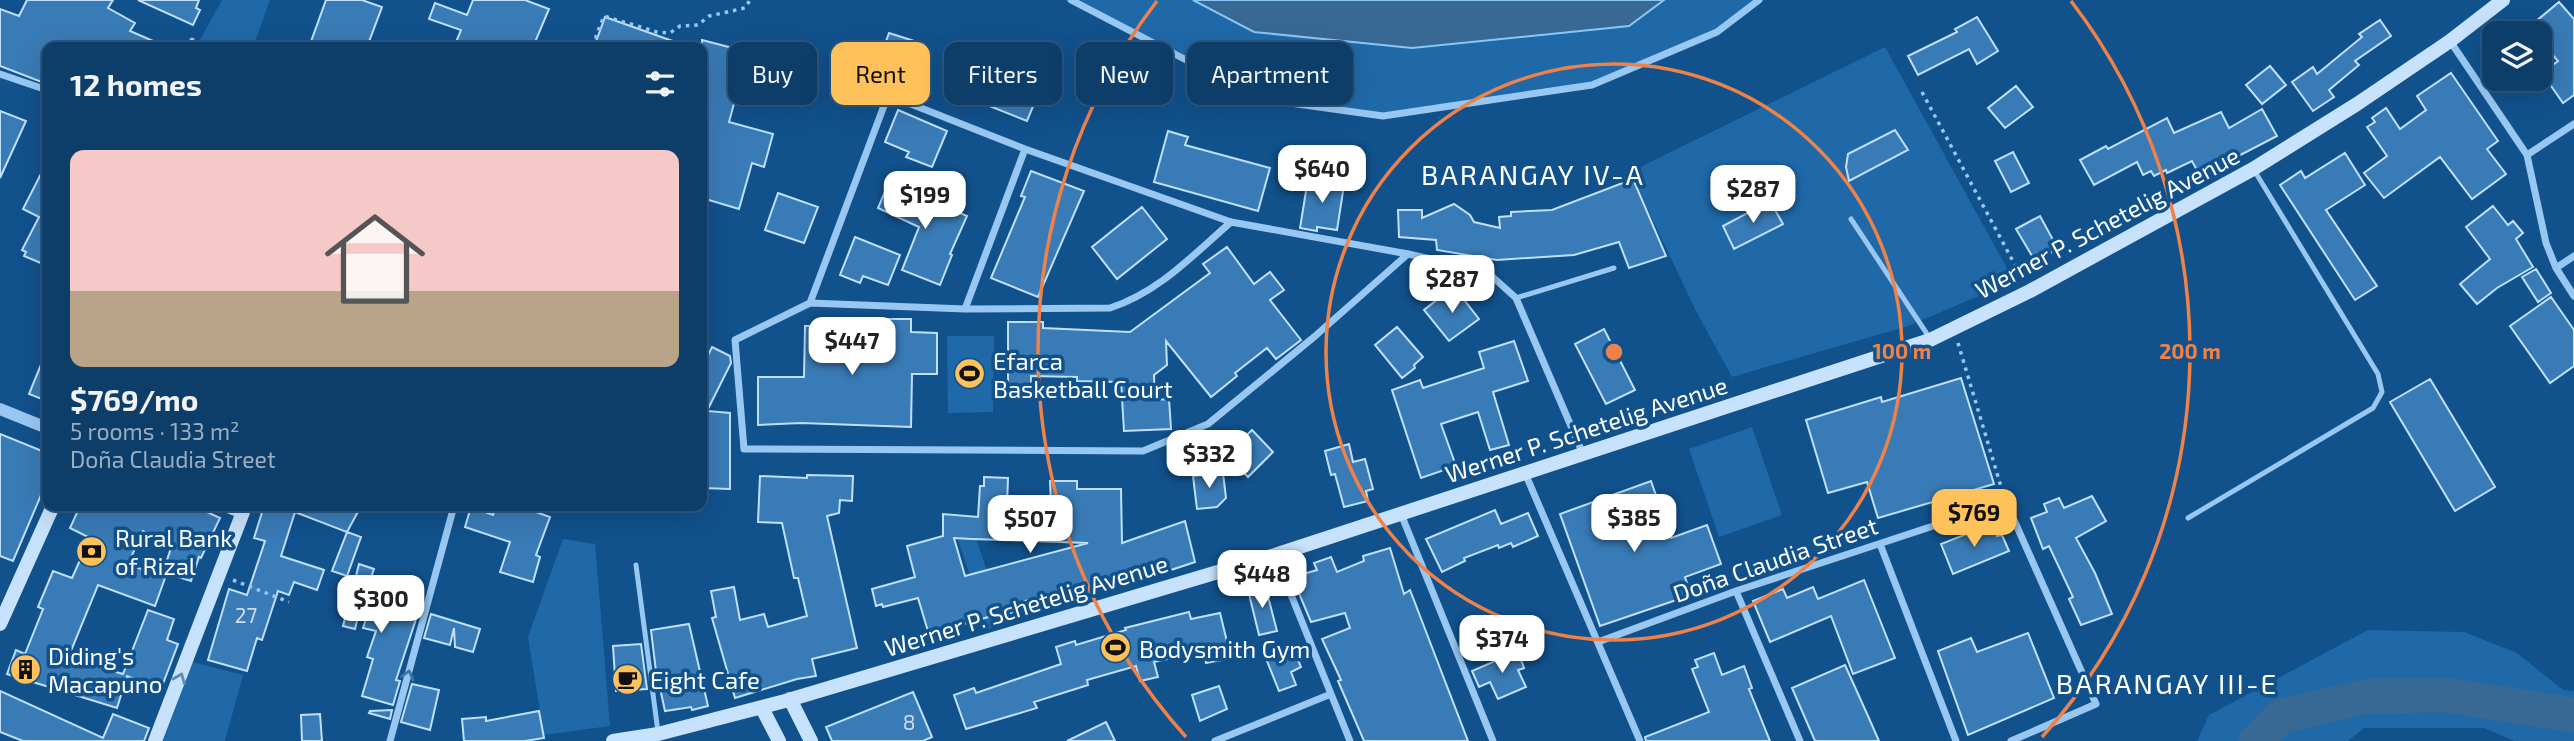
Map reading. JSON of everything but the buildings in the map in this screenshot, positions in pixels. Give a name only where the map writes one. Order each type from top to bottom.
[{"type":"main road","name":"Werner P. Schetelig Avenue","points":[[613,741],[658,734],[762,708],[1275,555],[1930,340],[2030,291],[2253,169],[2357,104],[2450,41],[2503,0]]},
{"type":"main road","points":[[0,624],[51,511]]},
{"type":"main road","points":[[155,741],[243,511]]},
{"type":"main road","points":[[790,699],[811,741]]},
{"type":"main road","points":[[762,708],[779,741]]},
{"type":"street","points":[[1072,0],[1261,99],[1383,116],[1592,85],[1717,32],[1759,0]]},
{"type":"street","points":[[2450,41],[2527,155],[2546,243],[2556,268],[2574,296]]},
{"type":"street","points":[[0,74],[42,88]]},
{"type":"street","points":[[810,303],[888,94],[1025,149],[1231,222],[1486,271],[1516,298],[1584,454]]},
{"type":"street","points":[[2527,155],[2574,124]]},
{"type":"street","points":[[965,309],[1025,149]]},
{"type":"street","points":[[1231,222],[1157,286],[1132,301],[1111,308],[965,309],[810,303],[735,340],[744,449],[1143,451],[1208,424],[1314,337],[1408,254]]},
{"type":"street","points":[[2556,268],[2574,257]]},
{"type":"street","points":[[0,409],[42,426]]},
{"type":"street","points":[[1525,473],[1640,741]]},
{"type":"street","points":[[2006,502],[2096,704],[2011,741]]},
{"type":"street","name":"Doña Claudia Street","points":[[1598,642],[1736,591],[2006,502]]},
{"type":"street","points":[[390,741],[453,511]]},
{"type":"street","points":[[1401,513],[1493,741]]},
{"type":"street","points":[[1880,544],[1956,741]]},
{"type":"street","points":[[1275,555],[1350,741]]},
{"type":"street","points":[[1736,591],[1800,741]]},
{"type":"street","points":[[1215,741],[1331,694]]},
{"type":"lane","points":[[2188,518],[2373,408],[2382,392],[2378,374],[2253,169]]},
{"type":"lane","points":[[1851,219],[1930,340]]},
{"type":"lane","points":[[1516,298],[1614,268]]},
{"type":"lane","points":[[636,565],[658,734]]},
{"type":"path","points":[[597,42],[596,36],[604,16],[657,32],[670,33],[680,26],[698,25],[709,16],[745,8],[750,0]]},
{"type":"path","points":[[1922,92],[2030,291]]},
{"type":"path","points":[[1954,330],[2006,502]]},
{"type":"path","points":[[220,575],[289,602]]},
{"type":"shaded area","points":[[222,0],[270,0],[255,42],[199,42]]},
{"type":"shaded area","points":[[1072,0],[1193,0],[1254,32],[1629,26],[1664,0],[1759,0],[1717,32],[1592,85],[1383,116],[1304,105],[1353,105],[1353,42],[1187,42],[1187,60],[1173,53],[1173,42],[1152,42]]},
{"type":"shaded area","points":[[1193,0],[1664,0],[1629,26],[1412,48],[1254,32]]},
{"type":"shaded area","points":[[1885,47],[2014,281],[1908,326],[1732,377],[1695,309],[1630,172]]},
{"type":"shaded area","name":"Efarca Basketball Court","points":[[947,336],[994,336],[993,412],[948,413]]},
{"type":"shaded area","points":[[1752,427],[1782,515],[1719,537],[1689,449]]},
{"type":"shaded area","points":[[955,531],[974,532],[1004,623],[988,629]]},
{"type":"shaded area","points":[[563,539],[595,544],[610,726],[544,735],[528,637]]},
{"type":"shaded area","points":[[2368,630],[2464,632],[2517,653],[2563,690],[2574,691],[2574,741],[2514,741],[2484,728],[2364,728],[2348,741],[2197,741],[2209,715]]},
{"type":"shaded area","points":[[192,662],[243,675],[225,741],[163,741]]},
{"type":"waterway","points":[[2256,741],[2281,716],[2369,696],[2446,695],[2574,715]]},
{"type":"place","name":"Efarca Basketball Court","points":[[970,374]]},
{"type":"place","name":"Rural Bank of Rizal","points":[[92,551]]},
{"type":"place","name":"Bodysmith Gym","points":[[1116,648]]},
{"type":"place","name":"Diding's Macapuno","points":[[25,669]]},
{"type":"place","name":"Eight Cafe","points":[[627,679]]},
{"type":"district","name":"BARANGAY IV-A","points":[[1533,174]]},
{"type":"district","name":"BARANGAY III-E","points":[[2167,683]]}]
